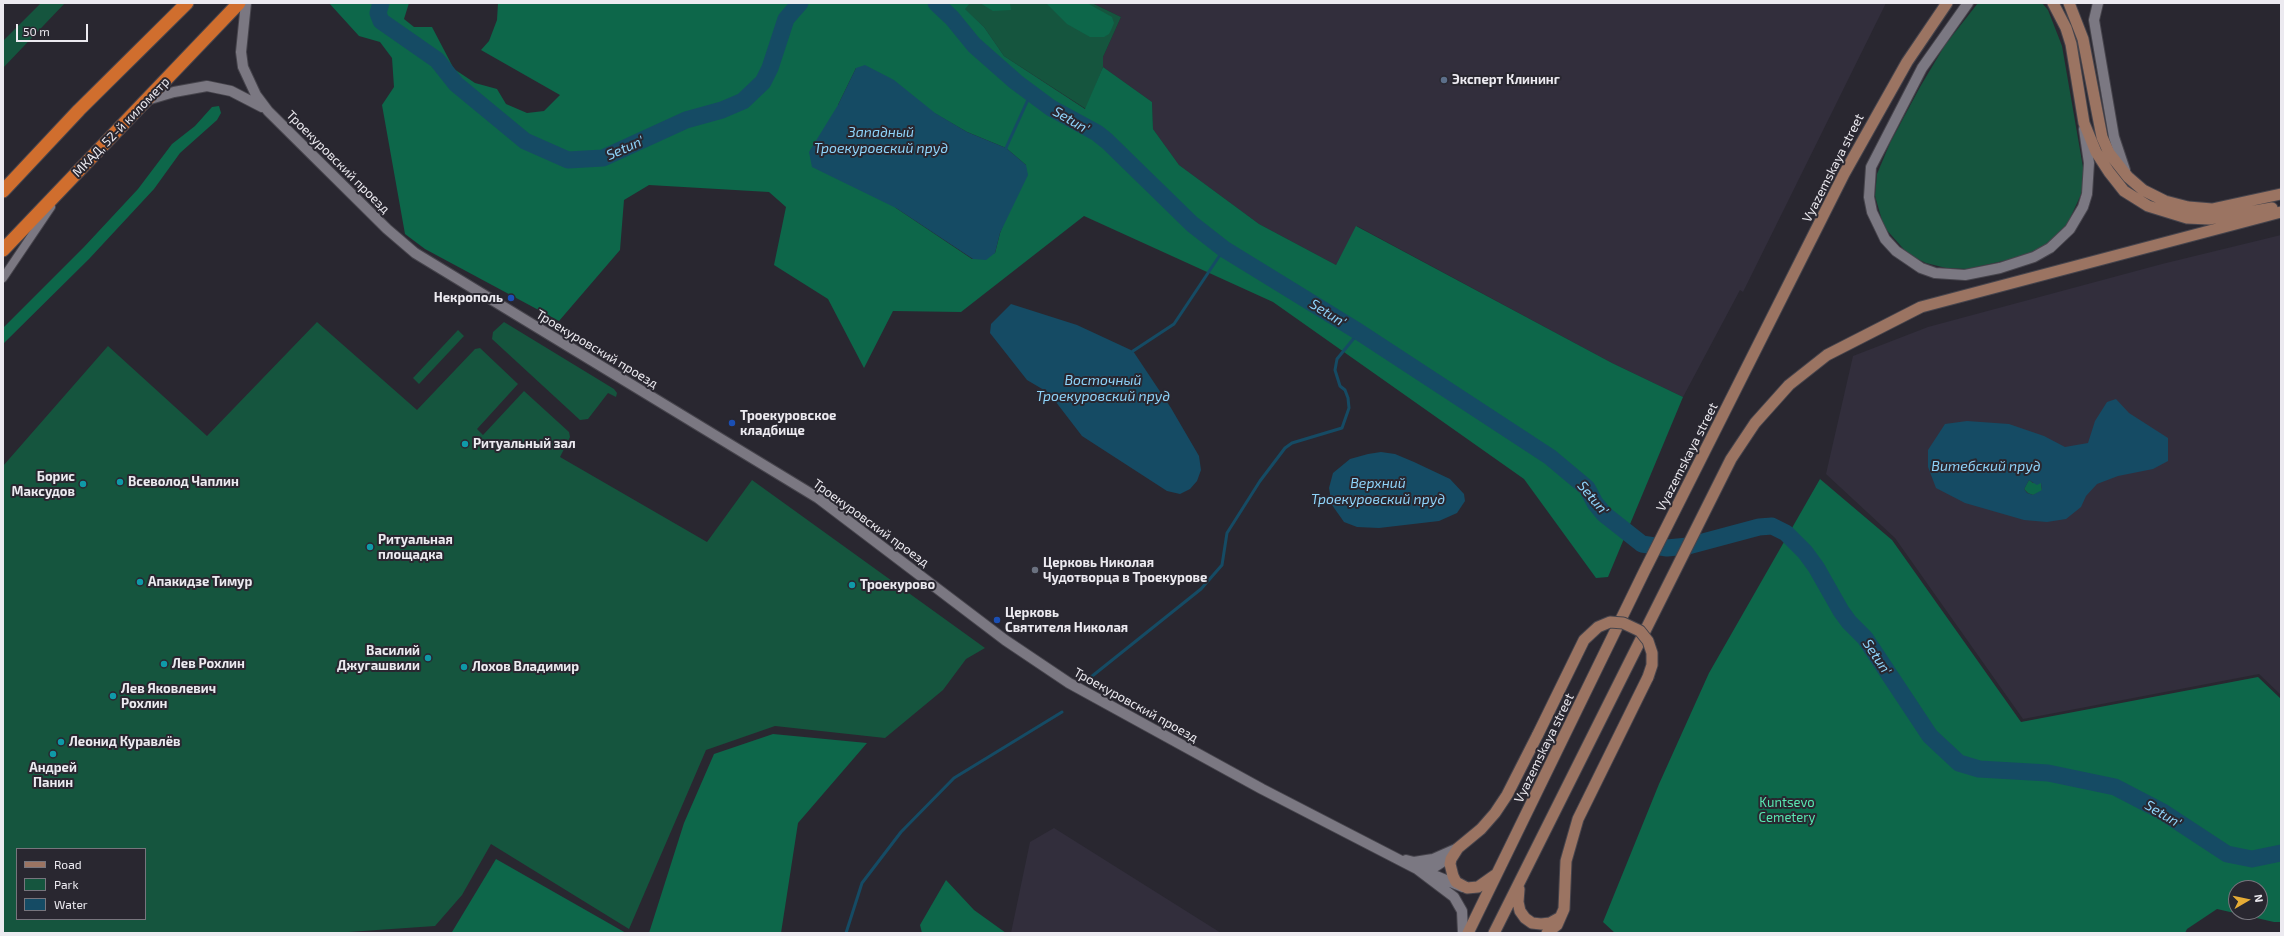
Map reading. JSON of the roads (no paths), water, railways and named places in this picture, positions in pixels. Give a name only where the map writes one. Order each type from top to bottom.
[{"type":"highway","points":[[3,192],[79,110],[186,3]]},
{"type":"highway","name":"МКАД, 52-й километр","points":[[3,250],[239,3]]},
{"type":"main road","points":[[1937,14],[1943,3]]},
{"type":"main road","name":"Vyazemskaya street","points":[[1468,933],[1644,572],[1844,174],[1903,68],[1937,14],[1947,3]]},
{"type":"main road","points":[[2070,4],[2083,38],[2102,137],[2109,153],[2128,178],[2143,190],[2165,201],[2188,207],[2212,209],[2277,195]]},
{"type":"main road","points":[[2056,7],[2071,44],[2084,123],[2096,152],[2124,191],[2148,206],[2187,218],[2209,219],[2281,206]]},
{"type":"main road","points":[[1494,933],[1731,459],[1755,423],[1789,385],[1827,355],[1921,308],[2281,212]]},
{"type":"main road","points":[[1499,871],[1485,884],[1478,887],[1466,888],[1456,882],[1450,864],[1456,850],[1481,828],[1495,813],[1507,796],[1584,640],[1598,627],[1610,622],[1622,622],[1640,631],[1648,641],[1652,653],[1652,666],[1648,678],[1578,819],[1566,861],[1564,902],[1561,916],[1557,924],[1547,933]]},
{"type":"main road","points":[[1520,882],[1518,902],[1520,911],[1525,918],[1532,923],[1541,924],[1550,923],[1561,916]]},
{"type":"street","name":"Троекуровский проезд","points":[[246,3],[241,44],[243,66],[256,95],[268,111],[387,229],[415,254],[818,498],[1004,640],[1069,684],[1262,789],[1417,869],[1454,897],[1458,903],[1464,920],[1463,933]]},
{"type":"street","points":[[1968,3],[1922,68],[1871,167],[1869,197],[1872,212],[1885,239],[1896,251],[1921,268],[1950,275],[1965,275],[2000,268],[2034,257],[2050,248],[2063,238],[2070,229],[2083,207],[2087,194],[2089,163],[2084,123]]},
{"type":"street","points":[[2098,3],[2094,20],[2114,137],[2128,178]]},
{"type":"street","name":"Троекуровский проезд","points":[[147,100],[174,92],[207,86],[231,91],[253,101],[268,111]]},
{"type":"street","points":[[3,278],[65,186]]},
{"type":"street","points":[[1399,859],[1414,862],[1425,861],[1456,850]]},
{"type":"street","points":[[1417,869],[1433,868],[1456,850]]},
{"type":"street","points":[[1450,864],[1450,882],[1458,903]]},
{"type":"street","points":[[1417,869],[1466,888]]},
{"type":"water","name":"Западный Троекуровский пруд","points":[[865,65],[894,80],[935,113],[967,132],[1006,148],[1026,165],[1028,175],[1000,233],[995,253],[986,260],[973,259],[896,208],[812,167],[809,152],[838,105],[856,68]]},
{"type":"water","name":"Восточный Троекуровский пруд","points":[[1011,304],[1077,325],[1133,351],[1171,408],[1199,456],[1201,470],[1197,481],[1190,489],[1180,494],[1167,491],[1082,436],[1049,393],[1027,380],[990,333],[991,324]]},
{"type":"water","name":"Витебский пруд","points":[[2116,399],[2129,413],[2168,438],[2168,461],[2153,469],[2118,476],[2097,484],[2086,496],[2081,507],[2066,519],[2047,522],[2024,520],[1965,503],[1936,488],[1928,467],[1928,450],[1945,424],[1967,421],[2009,424],[2044,436],[2065,447],[2088,443],[2095,421],[2107,402]],"holes":[[[2029,480],[2037,485],[2041,483],[2042,490],[2033,495],[2027,493],[2024,489]]]},
{"type":"water","name":"Верхний Троекуровский пруд","points":[[1381,452],[1395,454],[1450,479],[1464,494],[1465,501],[1457,513],[1439,521],[1379,528],[1357,527],[1344,522],[1332,505],[1329,488],[1333,473],[1350,459]]},
{"type":"waterway","name":"Setun'","points":[[381,3],[378,13],[381,21],[437,60],[456,84],[525,141],[568,160],[603,158],[686,120],[722,110],[743,101],[763,82],[770,68],[786,19],[800,3]]},
{"type":"waterway","name":"Setun'","points":[[936,3],[952,18],[974,45],[1016,82],[1051,108],[1097,133],[1107,141],[1192,224],[1224,249],[1359,332],[1550,457],[1587,488],[1595,503],[1604,514],[1642,544],[1667,548],[1688,546],[1759,527],[1772,526],[1786,533],[1805,552],[1816,567],[1841,611],[1849,622],[1865,638],[1930,736],[1959,763],[1979,769],[2048,773],[2115,787],[2163,812],[2227,854],[2252,859],[2281,853]]},
{"type":"waterway","points":[[1006,148],[1031,93]]},
{"type":"waterway","points":[[1133,351],[1174,324],[1224,249]]},
{"type":"waterway","points":[[1091,677],[1201,589],[1222,565],[1227,533],[1260,481],[1285,448],[1292,443],[1342,428],[1349,408],[1348,398],[1345,390],[1340,386],[1335,370],[1337,359],[1359,332]]},
{"type":"waterway","points":[[846,933],[862,883],[901,832],[954,778],[1062,712]]},
{"type":"place","name":"Эксперт Клининг","points":[[1444,80]]},
{"type":"place","name":"Некрополь","points":[[511,298]]},
{"type":"place","name":"Троекуровское кладбище","points":[[732,423]]},
{"type":"place","name":"Ритуальный зал","points":[[465,444]]},
{"type":"place","name":"Всеволод Чаплин","points":[[120,482]]},
{"type":"place","name":"Борис Максудов","points":[[83,484]]},
{"type":"place","name":"Ритуальная площадка","points":[[370,547]]},
{"type":"place","name":"Церковь Николая Чудотворца в Троекурове","points":[[1035,570]]},
{"type":"place","name":"Апакидзе Тимур","points":[[140,582]]},
{"type":"place","name":"Троекурово","points":[[852,585]]},
{"type":"place","name":"Церковь Святителя Николая","points":[[997,620]]},
{"type":"place","name":"Василий Джугашвили","points":[[428,658]]},
{"type":"place","name":"Лев Рохлин","points":[[164,664]]},
{"type":"place","name":"Лохов Владимир","points":[[464,667]]},
{"type":"place","name":"Лев Яковлевич Рохлин","points":[[113,696]]},
{"type":"place","name":"Леонид Куравлёв","points":[[61,742]]},
{"type":"place","name":"Андрей Панин","points":[[53,754]]},
{"type":"park label","name":"Kuntsevo Cemetery","points":[[1787,810]]}]
